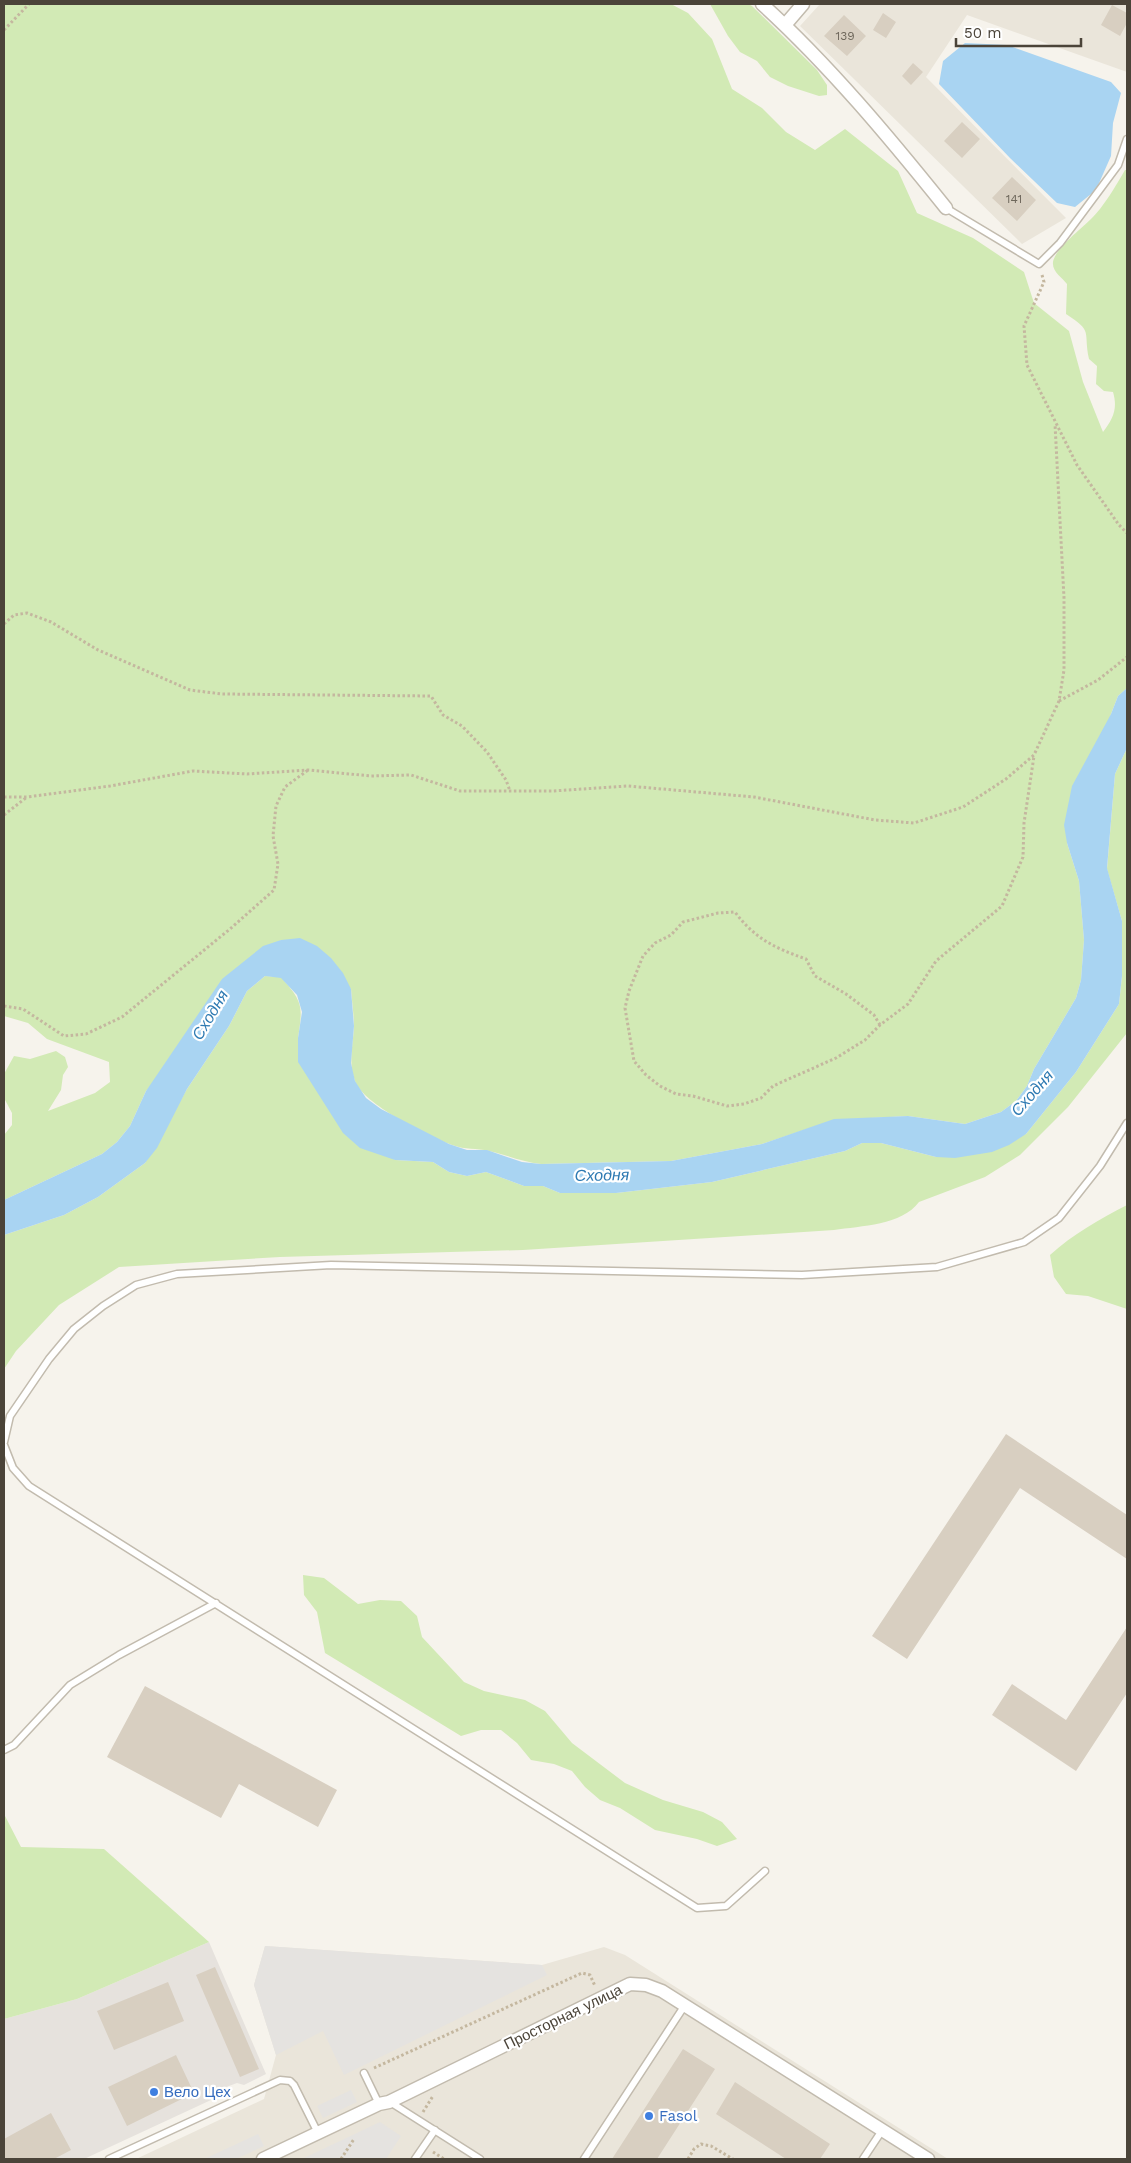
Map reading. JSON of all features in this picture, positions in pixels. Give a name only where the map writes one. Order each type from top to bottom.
[{"type":"street","points":[[762,4],[785,25],[892,141],[946,208]]},
{"type":"street","points":[[785,25],[803,4]]},
{"type":"street","name":"Просторная улица","points":[[263,2159],[384,2103],[630,1984],[646,1985],[662,1991],[928,2159]]},
{"type":"lane","points":[[946,208],[1039,264],[1060,243],[1118,165],[1127,139]]},
{"type":"lane","points":[[764,1871],[726,1906],[697,1908],[29,1486],[13,1468],[4,1443],[10,1416],[49,1359],[74,1329],[103,1306],[136,1285],[177,1274],[331,1265],[802,1275],[937,1267],[1024,1242],[1059,1218],[1100,1166],[1127,1123]]},
{"type":"lane","points":[[4,1750],[14,1746],[70,1685],[119,1655],[216,1603]]},
{"type":"lane","points":[[584,2159],[685,2005]]},
{"type":"lane","points":[[364,2072],[384,2103],[418,2119],[480,2159]]},
{"type":"lane","points":[[109,2159],[280,2080],[290,2081],[294,2085],[318,2133]]},
{"type":"lane","points":[[863,2159],[883,2129]]},
{"type":"lane","points":[[415,2159],[435,2130]]},
{"type":"path","points":[[4,30],[29,4]]},
{"type":"path","points":[[1039,264],[1044,282],[1024,326],[1027,365],[1077,465],[1119,525],[1127,533]]},
{"type":"path","points":[[880,1025],[874,1016],[846,994],[815,976],[806,959],[773,946],[757,937],[735,912],[718,913],[683,922],[671,935],[655,943],[643,956],[629,991],[625,1008],[634,1061],[646,1075],[660,1086],[676,1094],[694,1096],[727,1106],[744,1104],[761,1098],[773,1086],[836,1058],[865,1040],[880,1025],[908,1004],[936,961],[1002,906],[1022,857],[1024,823],[1034,755],[1059,702],[1064,670],[1064,598],[1056,424]]},
{"type":"path","points":[[4,624],[14,614],[27,613],[51,622],[98,650],[190,690],[222,694],[431,696],[443,715],[462,726],[487,752],[506,780],[510,791]]},
{"type":"path","points":[[1059,702],[1098,680],[1127,657]]},
{"type":"path","points":[[4,797],[27,797],[110,786],[193,771],[247,774],[308,770],[371,776],[411,775],[460,791],[553,791],[628,786],[754,797],[875,820],[914,823],[963,807],[1006,779],[1034,755]]},
{"type":"path","points":[[4,1006],[23,1009],[64,1036],[86,1034],[122,1017],[230,929],[274,890],[278,864],[273,836],[276,806],[285,787],[308,770]]},
{"type":"path","points":[[4,815],[27,797]]},
{"type":"path","points":[[364,2072],[582,1973],[590,1975],[600,1998]]},
{"type":"path","points":[[418,2119],[436,2091]]},
{"type":"path","points":[[341,2159],[354,2139]]},
{"type":"path","points":[[688,2159],[694,2149],[701,2144],[712,2146],[732,2159]]},
{"type":"shaded area","points":[[820,4],[1127,4],[1127,72],[967,15],[926,77],[1066,218],[1022,244],[800,26]]},
{"type":"shaded area","points":[[209,1942],[266,2074],[244,2085],[237,2083],[210,2093],[211,2100],[84,2159],[4,2159],[4,2019],[77,1999]]},
{"type":"shaded area","points":[[265,1946],[542,1965],[604,1947],[625,1955],[948,2159],[136,2159],[264,2099],[276,2055],[254,1985]]},
{"type":"shaded area","points":[[265,1946],[542,1965],[547,1975],[344,2075],[323,2031],[276,2055],[254,1985]]},
{"type":"shaded area","points":[[351,2090],[357,2102],[323,2118],[317,2106]]},
{"type":"shaded area","points":[[380,2122],[401,2136],[386,2159],[302,2159]]},
{"type":"shaded area","points":[[258,2134],[264,2146],[236,2159],[204,2159]]},
{"type":"green space","points":[[4,4],[671,4],[688,13],[712,39],[732,89],[762,108],[786,132],[815,150],[845,129],[898,171],[917,213],[973,238],[1024,272],[1034,303],[1069,331],[1083,382],[1103,432],[1115,409],[1113,392],[1104,391],[1096,384],[1097,366],[1089,359],[1086,333],[1081,325],[1066,314],[1067,284],[1056,272],[1053,262],[1064,245],[1100,209],[1125,170],[1127,170],[1127,688],[1118,696],[1111,714],[1067,843],[1079,881],[1084,940],[1081,980],[1076,998],[1034,1069],[1027,1086],[1016,1101],[1001,1112],[965,1124],[908,1116],[834,1120],[762,1144],[671,1161],[541,1164],[489,1151],[462,1148],[441,1141],[397,1118],[360,1090],[355,1081],[352,1067],[351,1054],[354,1027],[351,989],[281,940],[146,1091],[130,1126],[117,1142],[102,1154],[4,1200],[4,1135],[12,1125],[12,1113],[4,1098],[4,1074],[14,1056],[30,1059],[56,1051],[65,1057],[68,1067],[63,1075],[61,1090],[48,1111],[95,1093],[110,1082],[109,1062],[47,1039],[28,1023],[4,1016]]},
{"type":"green space","points":[[710,4],[748,4],[752,6],[817,70],[827,85],[827,95],[819,96],[788,86],[770,77],[757,61],[740,52],[728,36]]},
{"type":"green space","points":[[1127,748],[1127,1033],[1068,1107],[1020,1155],[985,1177],[919,1202],[912,1210],[892,1220],[834,1230],[523,1250],[280,1257],[119,1267],[59,1305],[16,1351],[4,1369],[4,1235],[64,1215],[98,1197],[145,1163],[187,1089],[229,1026],[247,991],[265,976],[281,977],[294,993],[301,1011],[298,1038],[395,1160],[433,1162],[449,1172],[467,1176],[486,1172],[524,1186],[543,1186],[560,1193],[616,1193],[712,1182],[845,1151],[862,1143],[881,1143],[936,1157],[1026,1134],[1076,1072],[1119,1004],[1122,976],[1122,921],[1107,869],[1115,774]]},
{"type":"green space","points":[[1127,1205],[1127,1309],[1088,1296],[1066,1294],[1054,1277],[1050,1255],[1087,1227]]},
{"type":"green space","points":[[303,1575],[324,1578],[358,1604],[380,1600],[401,1601],[417,1616],[422,1637],[464,1682],[484,1691],[525,1700],[545,1711],[572,1743],[625,1783],[663,1800],[703,1812],[722,1822],[737,1839],[717,1846],[697,1839],[655,1830],[620,1808],[600,1800],[585,1787],[572,1771],[554,1764],[531,1760],[517,1743],[501,1730],[481,1730],[461,1736],[325,1653],[317,1612],[304,1595]]},
{"type":"green space","points":[[4,1814],[21,1847],[104,1849],[209,1942],[77,1999],[4,2019]]},
{"type":"water","points":[[965,43],[1007,45],[1111,82],[1121,93],[1113,123],[1111,156],[1096,190],[1075,207],[1057,203],[1010,158],[939,84],[943,61]]},
{"type":"water","name":"Сходня","points":[[1127,688],[1127,748],[1115,774],[1107,868],[1122,921],[1122,976],[1119,1004],[1076,1072],[1026,1134],[1009,1145],[992,1152],[955,1158],[936,1157],[881,1143],[862,1143],[845,1151],[712,1182],[616,1193],[560,1193],[543,1186],[524,1186],[486,1172],[467,1176],[449,1172],[433,1162],[395,1160],[360,1148],[343,1133],[298,1062],[298,1038],[302,1012],[297,995],[281,978],[265,976],[247,991],[229,1026],[187,1089],[157,1148],[145,1163],[98,1197],[64,1215],[4,1235],[4,1200],[102,1154],[117,1142],[130,1126],[146,1091],[222,979],[263,946],[281,940],[300,938],[317,946],[331,958],[343,973],[351,989],[354,1026],[351,1063],[355,1081],[366,1098],[381,1109],[449,1144],[467,1150],[487,1150],[522,1162],[541,1164],[671,1161],[762,1144],[834,1119],[908,1116],[965,1124],[1001,1112],[1016,1101],[1027,1086],[1034,1069],[1076,998],[1081,980],[1084,940],[1079,881],[1067,843],[1064,825],[1072,786],[1111,714],[1118,696]]},
{"type":"building","points":[[1112,5],[1127,13],[1127,23],[1120,36],[1101,25]]},
{"type":"building","points":[[883,13],[896,22],[886,38],[873,30]]},
{"type":"building","points":[[844,15],[866,36],[847,56],[824,36]]},
{"type":"building","points":[[913,63],[923,72],[911,85],[902,76]]},
{"type":"building","points":[[962,122],[980,139],[962,158],[944,141]]},
{"type":"building","points":[[1012,177],[1036,200],[1017,221],[992,198]]},
{"type":"building","points":[[1006,1434],[1127,1515],[1127,1559],[1020,1488],[907,1659],[872,1636]]},
{"type":"building","points":[[1127,1627],[1127,1693],[1076,1771],[992,1715],[1012,1684],[1066,1720]]},
{"type":"building","points":[[145,1686],[337,1790],[318,1827],[239,1784],[221,1818],[107,1757]]},
{"type":"building","points":[[215,1967],[259,2069],[240,2077],[196,1975]]},
{"type":"building","points":[[168,1982],[184,2021],[114,2050],[97,2011]]},
{"type":"building","points":[[683,2049],[715,2069],[657,2159],[612,2159]]},
{"type":"building","points":[[176,2055],[194,2093],[127,2126],[108,2087]]},
{"type":"building","points":[[735,2082],[830,2144],[820,2159],[786,2159],[716,2114]]},
{"type":"building","points":[[51,2113],[71,2150],[54,2159],[4,2159],[4,2139]]},
{"type":"place","name":"Вело Цех","points":[[154,2092]]},
{"type":"place","name":"Fasol","points":[[649,2116]]}]
